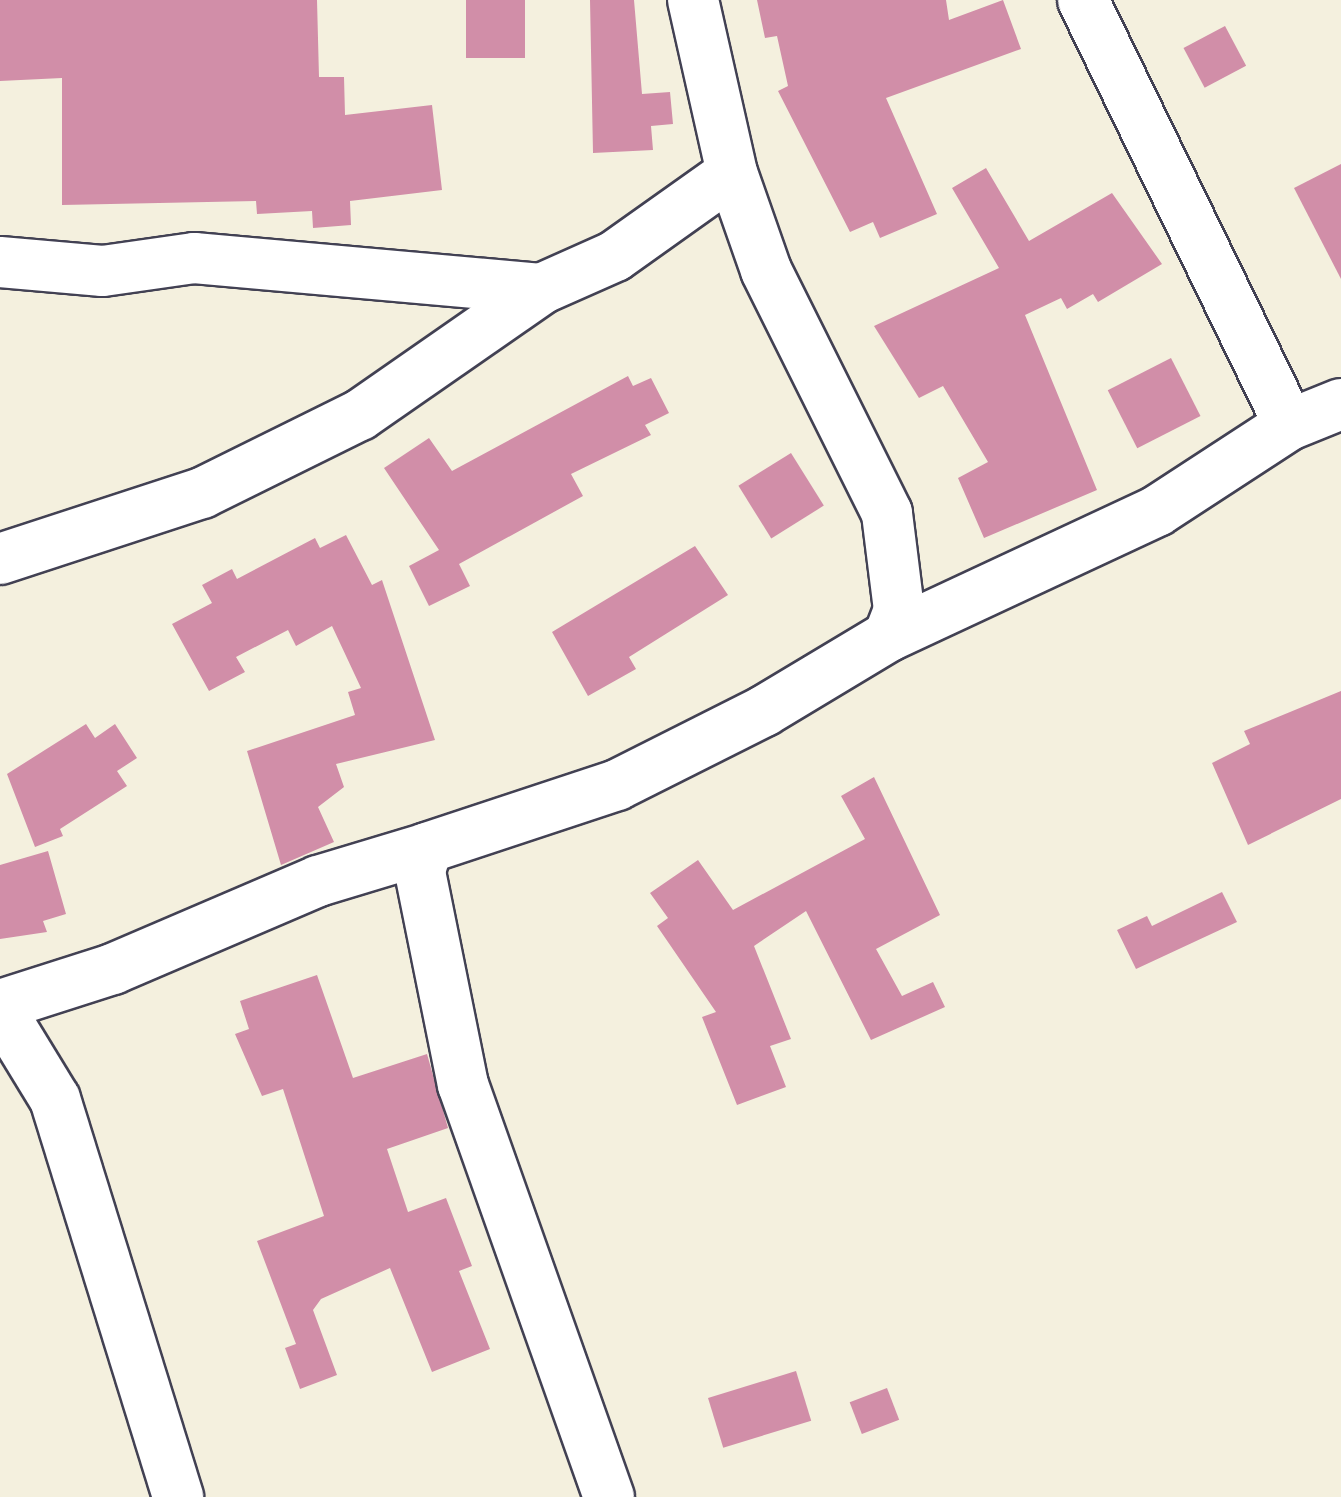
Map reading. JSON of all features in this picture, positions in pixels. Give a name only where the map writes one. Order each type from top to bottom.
[{"type":"street","points":[[693,0],[732,174],[766,270],[887,513],[900,578],[889,636]]},
{"type":"street","points":[[1083,0],[1288,425]]},
{"type":"street","points":[[0,560],[202,493],[360,415],[540,289],[615,256],[732,174]]},
{"type":"street","points":[[0,262],[103,271],[194,258],[540,289]]},
{"type":"street","points":[[178,1497],[56,1100],[0,1007],[113,969],[318,881],[617,785],[889,636],[1157,511],[1288,425],[1341,404]]},
{"type":"street","points":[[428,848],[420,871],[463,1085],[609,1497]]},
{"type":"building","points":[[0,0],[317,0],[319,77],[344,77],[345,115],[432,105],[442,190],[350,201],[351,225],[313,228],[312,211],[257,214],[256,201],[62,205],[62,78],[0,81]]},
{"type":"building","points":[[466,0],[525,0],[525,58],[466,58]]},
{"type":"building","points":[[590,0],[634,0],[642,94],[670,92],[673,124],[651,126],[653,150],[593,153]]},
{"type":"building","points":[[757,0],[946,0],[949,20],[1003,0],[1021,49],[886,98],[937,214],[880,238],[873,222],[850,232],[778,91],[788,86],[777,36],[765,38]]},
{"type":"building","points":[[1225,26],[1246,66],[1205,88],[1184,48]]},
{"type":"building","points":[[1341,164],[1341,279],[1294,188]]},
{"type":"building","points":[[986,168],[1029,241],[1112,193],[1162,264],[1098,302],[1093,294],[1067,309],[1061,298],[1025,315],[1097,490],[984,538],[958,478],[988,462],[943,386],[919,398],[874,326],[999,268],[952,188]]},
{"type":"building","points":[[1171,358],[1201,416],[1137,448],[1108,390]]},
{"type":"building","points":[[628,376],[633,386],[651,378],[669,413],[645,425],[651,435],[571,474],[583,496],[459,564],[470,586],[429,606],[409,566],[439,550],[384,468],[429,438],[452,471]]},
{"type":"building","points":[[791,453],[824,506],[771,538],[738,486]]},
{"type":"building","points":[[346,535],[372,585],[382,580],[435,740],[336,764],[344,787],[318,807],[334,842],[281,865],[247,751],[355,715],[348,692],[361,688],[332,626],[296,646],[288,630],[236,657],[245,672],[209,691],[172,624],[212,603],[202,585],[232,569],[237,579],[315,538],[320,548]]},
{"type":"building","points":[[695,546],[728,595],[629,657],[636,669],[588,696],[552,632]]},
{"type":"building","points":[[1341,691],[1341,799],[1248,845],[1212,763],[1250,744],[1244,731]]},
{"type":"building","points":[[86,724],[95,738],[115,724],[137,758],[117,771],[127,786],[60,829],[63,836],[35,847],[7,774]]},
{"type":"building","points":[[874,777],[940,915],[876,949],[902,996],[933,982],[945,1007],[871,1040],[806,911],[754,946],[791,1039],[770,1046],[786,1087],[737,1105],[702,1017],[716,1012],[657,926],[668,918],[650,893],[698,860],[733,910],[865,839],[841,796]]},
{"type":"building","points":[[48,851],[66,914],[43,921],[47,932],[0,939],[0,865]]},
{"type":"building","points":[[1222,892],[1237,922],[1136,969],[1117,930],[1147,916],[1152,926]]},
{"type":"building","points":[[317,975],[353,1078],[427,1054],[448,1128],[387,1149],[408,1212],[446,1198],[472,1266],[459,1271],[490,1349],[432,1372],[390,1268],[321,1299],[313,1310],[337,1375],[300,1389],[285,1348],[296,1344],[257,1241],[324,1216],[283,1089],[262,1096],[235,1034],[249,1029],[240,1001]]},
{"type":"building","points":[[796,1371],[811,1421],[723,1448],[708,1398]]},
{"type":"building","points":[[887,1388],[899,1420],[862,1434],[850,1402]]}]
